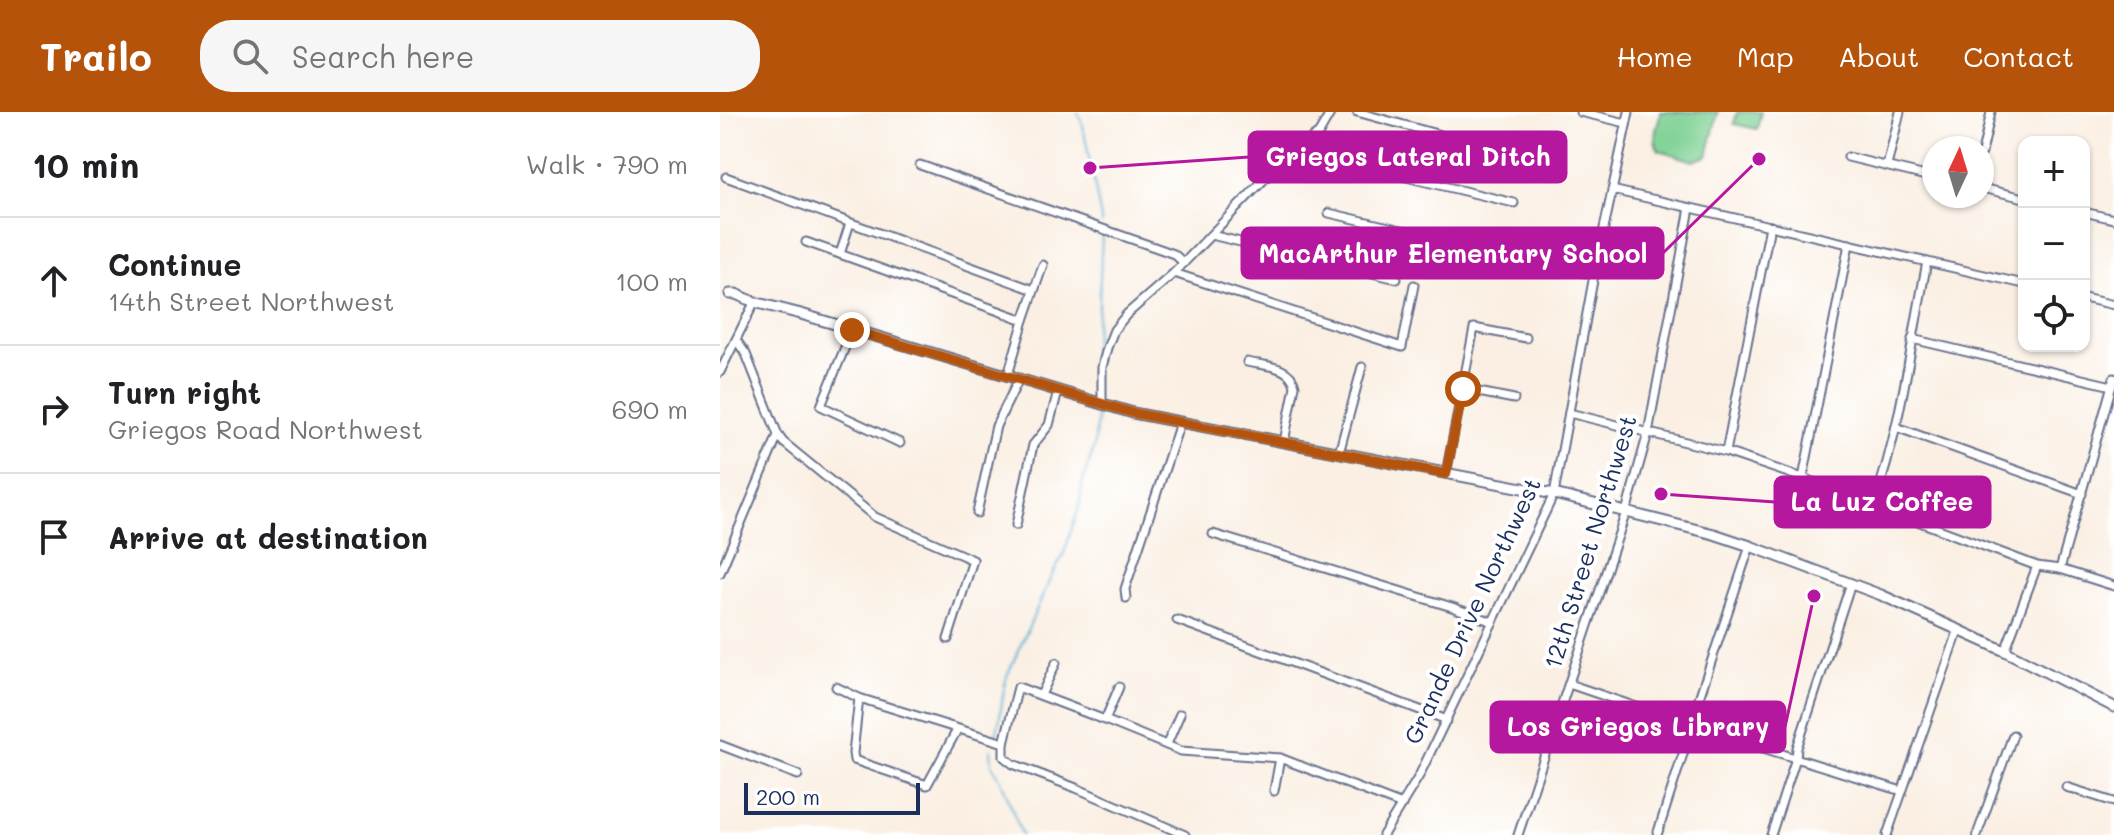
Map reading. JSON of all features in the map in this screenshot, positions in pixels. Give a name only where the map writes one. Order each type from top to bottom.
[{"type":"main road","points":[[720,287],[734,299],[753,305],[852,330],[1102,405],[1180,423],[1554,494],[1750,546],[1851,583],[1959,629],[2114,707]]},
{"type":"street","points":[[1102,405],[1102,367],[1114,330],[1127,314],[1184,263],[1273,170],[1319,133],[1331,112]]},
{"type":"street","points":[[1357,112],[1522,156]]},
{"type":"street","points":[[1580,112],[1626,123]]},
{"type":"street","name":"Grande Drive Northwest","points":[[1383,835],[1419,776],[1554,494],[1594,275],[1629,112]]},
{"type":"street","points":[[1887,166],[1900,112]]},
{"type":"street","points":[[1986,136],[1991,112]]},
{"type":"street","points":[[1301,147],[1314,155],[1514,203]]},
{"type":"street","points":[[1848,157],[1922,175]]},
{"type":"street","points":[[920,165],[1174,254],[1184,263]]},
{"type":"street","points":[[726,177],[1034,290]]},
{"type":"street","points":[[1612,190],[2018,283]]},
{"type":"street","points":[[1994,191],[2018,197]]},
{"type":"street","name":"12th Street Northwest","points":[[1518,835],[1626,512],[1648,433],[1690,208]]},
{"type":"street","points":[[1329,213],[1594,275]]},
{"type":"street","points":[[2090,213],[2114,219]]},
{"type":"street","points":[[840,254],[850,223]]},
{"type":"street","points":[[1726,452],[1770,226]]},
{"type":"street","points":[[1211,235],[1397,279]]},
{"type":"street","points":[[806,242],[1024,320]]},
{"type":"street","points":[[1803,478],[1849,244]]},
{"type":"street","points":[[1874,504],[1896,427],[1927,262]]},
{"type":"street","points":[[1008,375],[1043,265]]},
{"type":"street","points":[[1174,273],[1402,347],[1414,285]]},
{"type":"street","points":[[2090,299],[2114,305]]},
{"type":"street","points":[[720,372],[753,305]]},
{"type":"street","points":[[1446,474],[1474,328],[1526,338]]},
{"type":"street","points":[[852,330],[821,406],[900,443]]},
{"type":"street","points":[[1912,339],[2113,382],[2060,569]]},
{"type":"street","points":[[736,340],[746,354],[783,442],[875,517],[973,560],[948,639]]},
{"type":"street","points":[[1247,362],[1280,369],[1294,378],[1284,442]]},
{"type":"street","points":[[1339,453],[1362,367]]},
{"type":"street","points":[[977,513],[996,426],[1019,379]]},
{"type":"street","points":[[1463,389],[1514,399]]},
{"type":"street","points":[[1016,525],[1033,445],[1049,425],[1058,391]]},
{"type":"street","points":[[1569,413],[1726,452],[2037,566],[2060,569],[2114,586]]},
{"type":"street","points":[[1126,598],[1125,589],[1180,423]]},
{"type":"street","points":[[1896,427],[2082,494]]},
{"type":"street","points":[[720,573],[778,435]]},
{"type":"street","points":[[1213,534],[1493,622]]},
{"type":"street","points":[[1657,835],[1750,546]]},
{"type":"street","points":[[2005,651],[2037,566]]},
{"type":"street","points":[[1771,835],[1851,583]]},
{"type":"street","points":[[1177,620],[1447,720]]},
{"type":"street","points":[[1887,835],[1959,629]]},
{"type":"street","points":[[1041,695],[1056,663]]},
{"type":"street","points":[[1569,684],[1902,791]]},
{"type":"street","points":[[836,687],[859,698],[1004,743]]},
{"type":"street","points":[[1185,835],[1013,764],[1004,757],[1004,743],[1018,687],[1181,751],[1280,758],[1402,805]]},
{"type":"street","points":[[1105,720],[1119,687]]},
{"type":"street","points":[[859,698],[854,760],[927,785],[957,730]]},
{"type":"street","points":[[1167,744],[1180,714]]},
{"type":"street","points":[[1977,835],[2013,735]]},
{"type":"street","points":[[720,745],[798,775]]},
{"type":"street","points":[[1274,791],[1280,758]]},
{"type":"street","points":[[2066,787],[2114,802]]},
{"type":"green space","points":[[1661,112],[1718,112],[1707,156],[1693,161],[1659,150],[1655,136]]},
{"type":"green space","points":[[1737,112],[1761,112],[1757,129],[1734,124]]},
{"type":"waterway","points":[[1078,112],[1102,224]]},
{"type":"waterway","points":[[1091,387],[1102,234]]},
{"type":"waterway","points":[[996,735],[1007,676],[1063,556],[1079,507],[1083,481],[1094,447],[1095,411]]},
{"type":"waterway","points":[[991,750],[992,765],[1022,835]]},
{"type":"place","name":"MacArthur Elementary School","points":[[1759,159]]},
{"type":"place","name":"Griegos Lateral Ditch","points":[[1090,168]]},
{"type":"place","name":"La Luz Coffee","points":[[1661,494]]},
{"type":"place","name":"Los Griegos Library","points":[[1814,596]]},
{"type":"route","points":[[852,330],[1133,413],[1446,474],[1463,389]]}]
